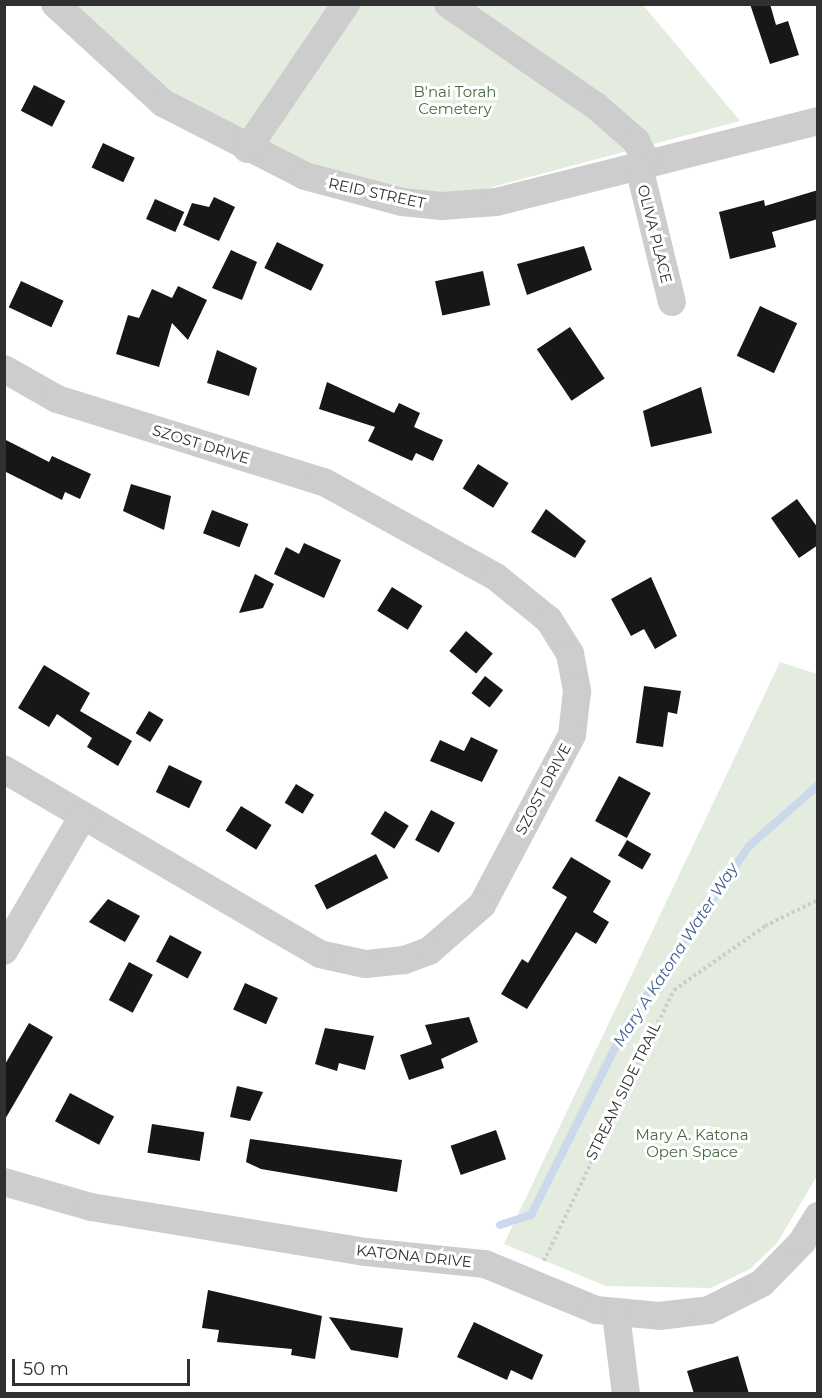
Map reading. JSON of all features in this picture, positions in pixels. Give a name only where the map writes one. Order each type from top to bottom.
[{"type":"street","name":"REID STREET","points":[[55,4],[163,103],[247,149],[333,185],[442,206],[496,202],[818,121]]},
{"type":"street","points":[[247,149],[346,4]]},
{"type":"street","name":"OLIVA PLACE","points":[[448,4],[596,106],[636,141],[672,302]]},
{"type":"street","name":"SZOST DRIVE","points":[[4,369],[57,399],[324,482],[496,577],[549,620],[570,654],[577,691],[572,735],[482,905],[429,951],[404,960],[365,964],[320,954],[4,770]]},
{"type":"street","points":[[4,951],[83,816]]},
{"type":"street","name":"KATONA DRIVE","points":[[4,1182],[91,1208],[366,1252],[485,1264],[616,1314],[684,1315],[740,1296],[784,1264],[818,1215]]},
{"type":"street","points":[[616,1314],[626,1394]]},
{"type":"path","name":"STREAM SIDE TRAIL","points":[[534,1282],[675,990],[722,953],[818,900]]},
{"type":"green space","name":"B'nai Torah Cemetery","points":[[68,5],[643,5],[740,121],[462,195],[379,190],[313,165],[171,92]]},
{"type":"green space","name":"Mary A. Katona Open Space","points":[[780,662],[817,674],[817,1176],[777,1243],[750,1269],[711,1288],[606,1286],[504,1244]]},
{"type":"building","points":[[750,4],[770,4],[776,25],[788,21],[799,55],[770,64]]},
{"type":"building","points":[[34,85],[65,101],[52,127],[21,111]]},
{"type":"building","points":[[103,143],[135,158],[123,182],[92,167]]},
{"type":"building","points":[[818,190],[818,219],[772,232],[776,247],[730,259],[719,212],[764,200],[765,206]]},
{"type":"building","points":[[214,197],[235,207],[219,241],[183,225],[192,203],[209,207]]},
{"type":"building","points":[[155,199],[184,212],[175,232],[146,219]]},
{"type":"building","points":[[277,242],[324,265],[311,291],[264,268]]},
{"type":"building","points":[[584,246],[592,270],[527,295],[517,264]]},
{"type":"building","points":[[231,250],[257,262],[242,300],[212,288]]},
{"type":"building","points":[[483,271],[490,305],[442,315],[435,281]]},
{"type":"building","points":[[21,281],[64,301],[51,327],[9,307]]},
{"type":"building","points":[[178,286],[207,300],[188,340],[172,323],[159,367],[116,354],[128,315],[139,318],[152,289],[172,298]]},
{"type":"building","points":[[760,306],[797,323],[774,373],[737,356]]},
{"type":"building","points":[[570,327],[605,378],[572,401],[537,349]]},
{"type":"building","points":[[217,350],[257,368],[249,396],[207,383]]},
{"type":"building","points":[[327,382],[394,413],[399,403],[420,413],[414,427],[443,440],[433,461],[416,453],[412,461],[368,441],[375,427],[319,409]]},
{"type":"building","points":[[701,387],[712,433],[651,447],[643,411]]},
{"type":"building","points":[[4,439],[49,462],[52,456],[91,474],[80,499],[65,492],[62,500],[4,471]]},
{"type":"building","points":[[478,464],[509,483],[493,508],[463,489]]},
{"type":"building","points":[[131,484],[171,496],[164,530],[123,511]]},
{"type":"building","points":[[797,499],[818,528],[818,545],[799,558],[771,518]]},
{"type":"building","points":[[546,509],[586,541],[575,558],[531,532]]},
{"type":"building","points":[[212,510],[248,524],[239,547],[203,533]]},
{"type":"building","points":[[304,543],[341,560],[324,598],[274,574],[286,547],[299,554]]},
{"type":"building","points":[[255,574],[274,584],[263,608],[239,613]]},
{"type":"building","points":[[651,577],[677,636],[655,649],[644,629],[631,636],[611,599]]},
{"type":"building","points":[[392,587],[423,606],[408,630],[377,611]]},
{"type":"building","points":[[466,631],[493,653],[476,673],[449,651]]},
{"type":"building","points":[[44,665],[90,693],[80,711],[132,741],[118,766],[87,747],[92,738],[57,714],[49,727],[18,708]]},
{"type":"building","points":[[485,676],[503,690],[490,707],[471,693]]},
{"type":"building","points":[[644,686],[681,691],[677,714],[668,712],[663,747],[636,743]]},
{"type":"building","points":[[149,711],[164,720],[150,742],[136,733]]},
{"type":"building","points":[[471,737],[498,750],[482,782],[430,761],[440,740],[464,751]]},
{"type":"building","points":[[169,765],[202,781],[189,808],[156,792]]},
{"type":"building","points":[[619,776],[651,793],[627,838],[595,821]]},
{"type":"building","points":[[296,784],[314,795],[303,814],[285,803]]},
{"type":"building","points":[[241,806],[272,825],[256,850],[226,831]]},
{"type":"building","points":[[431,810],[455,823],[439,853],[415,840]]},
{"type":"building","points":[[385,811],[409,826],[394,849],[371,834]]},
{"type":"building","points":[[627,840],[651,854],[642,870],[618,856]]},
{"type":"building","points":[[376,854],[388,878],[327,909],[315,885]]},
{"type":"building","points":[[571,857],[611,881],[593,912],[609,922],[596,944],[576,932],[527,1009],[501,994],[522,959],[528,963],[567,897],[552,888]]},
{"type":"building","points":[[108,899],[140,916],[125,942],[89,922]]},
{"type":"building","points":[[170,935],[202,952],[188,978],[156,961]]},
{"type":"building","points":[[129,962],[153,975],[133,1013],[109,1000]]},
{"type":"building","points":[[245,983],[278,998],[266,1024],[233,1009]]},
{"type":"building","points":[[469,1017],[478,1042],[441,1059],[444,1068],[409,1080],[400,1055],[432,1044],[425,1025]]},
{"type":"building","points":[[29,1023],[53,1037],[4,1121],[4,1066]]},
{"type":"building","points":[[325,1028],[374,1036],[365,1070],[339,1063],[337,1071],[315,1064]]},
{"type":"building","points":[[237,1086],[263,1092],[250,1121],[230,1117]]},
{"type":"building","points":[[70,1093],[114,1116],[99,1145],[55,1121]]},
{"type":"building","points":[[152,1124],[204,1132],[200,1161],[147,1153]]},
{"type":"building","points":[[496,1130],[506,1159],[461,1175],[451,1146]]},
{"type":"building","points":[[250,1139],[402,1160],[397,1192],[261,1169],[246,1162]]},
{"type":"building","points":[[208,1290],[322,1316],[315,1359],[291,1355],[292,1349],[217,1342],[219,1330],[202,1328]]},
{"type":"building","points":[[329,1317],[403,1328],[398,1358],[351,1350]]},
{"type":"building","points":[[474,1322],[543,1355],[532,1380],[511,1370],[507,1380],[457,1357]]},
{"type":"building","points":[[738,1356],[749,1394],[694,1394],[687,1371]]},
{"type":"waterway","name":"Mary A Katona Water Way","points":[[500,1225],[531,1215],[627,1024],[748,847],[818,785]]}]
